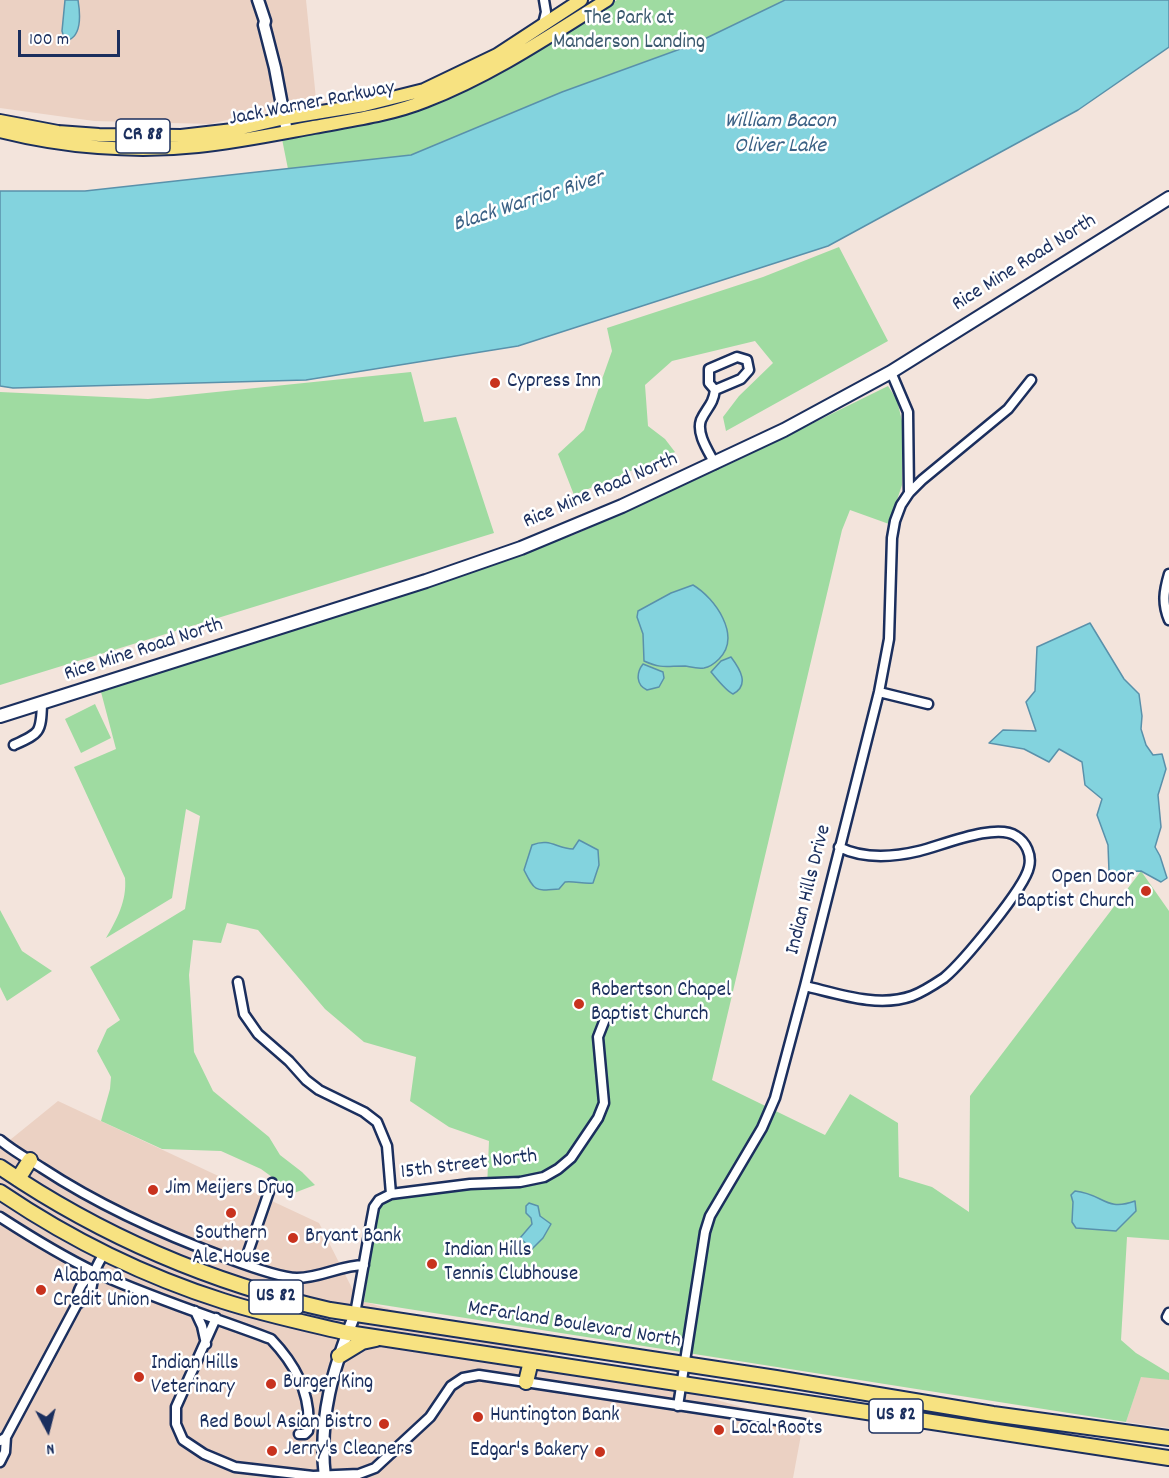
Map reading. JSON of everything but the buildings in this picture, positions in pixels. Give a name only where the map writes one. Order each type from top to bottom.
[{"type":"highway","points":[[18,1179],[30,1160]]},
{"type":"highway","name":"McFarland Boulevard North","points":[[0,1167],[83,1218],[140,1247],[198,1272],[313,1306],[993,1414],[1169,1438]]},
{"type":"highway","name":"McFarland Boulevard North","points":[[0,1192],[104,1253],[159,1278],[224,1302],[348,1333],[1169,1458]]},
{"type":"highway","points":[[104,1253],[114,1247],[140,1247]]},
{"type":"highway","points":[[339,1356],[362,1342],[381,1337]]},
{"type":"highway","points":[[526,1382],[531,1361]]},
{"type":"main road","name":"Jack Warner Parkway","points":[[0,121],[58,132],[181,136],[364,105],[424,90],[497,55],[581,0]]},
{"type":"main road","name":"Jack Warner Parkway","points":[[0,131],[54,142],[96,147],[160,149],[197,146],[287,132],[380,114],[422,102],[461,86],[496,68],[607,0]]},
{"type":"main road","name":"Rice Mine Road North","points":[[0,716],[426,581],[613,510],[784,430],[891,372],[1169,198]]},
{"type":"street","points":[[252,0],[259,23],[264,25]]},
{"type":"street","points":[[258,0],[266,21],[264,25],[287,132]]},
{"type":"street","points":[[543,24],[546,12],[544,0]]},
{"type":"street","points":[[737,357],[747,360],[749,370],[741,379],[715,390],[709,383],[709,369],[737,357]]},
{"type":"street","name":"Indian Hills Drive","points":[[678,1406],[702,1249],[711,1216],[762,1128],[775,1098],[879,692],[889,639],[892,538],[901,506],[909,493],[908,412],[891,372]]},
{"type":"street","points":[[909,493],[1008,410],[1030,380]]},
{"type":"street","points":[[715,390],[713,402],[700,421],[701,434],[715,464]]},
{"type":"street","points":[[1169,574],[1163,592],[1169,620]]},
{"type":"street","points":[[879,692],[928,704]]},
{"type":"street","points":[[14,746],[36,735],[40,728],[42,704]]},
{"type":"street","points":[[805,986],[873,1001],[898,1000],[914,995],[943,978],[967,955],[1024,881],[1030,865],[1028,848],[1016,836],[1008,832],[991,832],[918,851],[885,856],[839,848]]},
{"type":"street","points":[[238,982],[244,1014],[258,1034],[289,1061],[306,1080],[320,1090],[364,1112],[377,1122],[387,1146],[391,1194],[379,1200],[374,1207],[355,1314],[331,1382],[322,1450],[325,1477]]},
{"type":"street","name":"15th Street North","points":[[391,1194],[470,1184],[520,1182],[544,1177],[565,1164],[585,1139],[602,1111],[604,1095],[598,1037],[608,1014]]},
{"type":"street","points":[[0,1140],[74,1189],[125,1216],[244,1264],[296,1278],[318,1275],[333,1269],[364,1265]]},
{"type":"street","points":[[244,1264],[272,1183]]},
{"type":"street","points":[[0,1217],[36,1240],[95,1272],[139,1291],[271,1339],[283,1351],[305,1389],[310,1419],[308,1431],[305,1434],[299,1434]]},
{"type":"street","points":[[0,1462],[5,1452],[3,1439],[77,1304],[86,1300],[94,1285],[95,1272],[104,1253]]},
{"type":"street","points":[[195,1311],[206,1344]]},
{"type":"street","points":[[1169,1313],[1167,1317],[1169,1319]]},
{"type":"street","points":[[216,1318],[176,1407],[176,1424],[183,1440],[204,1454],[235,1467],[325,1477],[359,1474],[375,1468],[430,1418],[451,1386],[459,1380],[479,1375],[803,1425]]},
{"type":"street","points":[[305,1389],[331,1382]]},
{"type":"shaded area","points":[[0,0],[306,0],[316,99],[210,124],[94,121],[0,108]]},
{"type":"shaded area","points":[[58,1101],[319,1223],[358,1300],[803,1424],[793,1478],[0,1478],[0,1137],[5,1144]]},
{"type":"shaded area","points":[[1141,1376],[1169,1380],[1169,1428],[1126,1422]]},
{"type":"green space","name":"The Park at Manderson Landing","points":[[617,0],[785,0],[694,44],[562,92],[411,155],[288,169],[282,139],[395,118],[454,96],[483,83],[538,52]]},
{"type":"green space","points":[[839,247],[888,341],[726,431],[723,417],[739,396],[773,363],[755,341],[672,361],[645,385],[648,426],[665,439],[675,452],[574,495],[558,454],[584,430],[612,351],[607,328],[763,277]]},
{"type":"green space","points":[[411,372],[424,422],[456,417],[494,533],[0,685],[0,392],[148,399]]},
{"type":"green space","points":[[888,386],[897,400],[902,421],[902,485],[889,524],[850,510],[842,530],[712,1080],[825,1135],[850,1094],[898,1123],[899,1177],[932,1187],[969,1212],[970,1096],[1141,871],[1169,911],[1169,1240],[1127,1237],[1121,1340],[1136,1353],[1169,1373],[1169,1380],[1141,1377],[1126,1422],[364,1302],[378,1209],[390,1199],[459,1189],[487,1188],[489,1141],[449,1127],[410,1101],[416,1057],[364,1042],[325,1009],[258,930],[227,923],[221,943],[193,940],[189,975],[194,1052],[213,1091],[269,1137],[280,1155],[315,1185],[294,1193],[261,1169],[221,1151],[162,1149],[101,1121],[111,1077],[97,1051],[107,1029],[120,1020],[90,967],[185,909],[200,816],[186,809],[172,898],[106,938],[123,902],[125,878],[74,767],[116,749],[101,692],[454,577],[576,534],[736,461]]},
{"type":"green space","points":[[95,704],[111,738],[81,753],[65,719]]},
{"type":"green space","points":[[0,910],[22,951],[52,971],[7,1001],[0,987]]},
{"type":"water","points":[[65,0],[78,0],[79,5],[78,28],[69,40],[64,38],[62,31]]},
{"type":"water","name":"William Bacon Oliver Lake","points":[[785,0],[1169,0],[1169,47],[1078,110],[828,246],[518,346],[306,380],[13,388],[0,386],[0,191],[85,191],[411,155],[562,92],[694,44]]},
{"type":"water","points":[[693,585],[710,599],[723,618],[728,640],[725,650],[716,662],[704,668],[668,667],[644,661],[643,634],[637,617],[638,611],[671,593]]},
{"type":"water","points":[[1090,623],[1124,679],[1139,694],[1141,729],[1146,745],[1153,755],[1162,754],[1166,769],[1158,795],[1161,827],[1155,847],[1167,878],[1161,882],[1141,871],[1109,872],[1108,845],[1097,815],[1102,799],[1085,785],[1082,762],[1059,749],[1049,762],[1024,749],[989,743],[1003,730],[1036,731],[1026,702],[1035,691],[1037,647]]},
{"type":"water","points":[[731,657],[742,677],[741,686],[733,694],[711,672],[721,661]]},
{"type":"water","points":[[643,664],[663,672],[664,678],[659,687],[647,690],[643,688],[638,675]]},
{"type":"water","points":[[579,840],[598,850],[599,865],[593,883],[565,882],[559,889],[540,890],[531,883],[524,870],[532,845],[548,843],[573,849]]},
{"type":"water","points":[[1075,1191],[1110,1203],[1125,1204],[1135,1201],[1136,1211],[1116,1231],[1076,1228],[1072,1222],[1071,1195]]},
{"type":"water","points":[[529,1203],[538,1206],[540,1216],[551,1224],[543,1238],[532,1249],[520,1238],[532,1224],[531,1218],[526,1213],[526,1206]]},
{"type":"place","name":"Cypress Inn","points":[[495,383]]},
{"type":"place","name":"Open Door Baptist Church","points":[[1146,891]]},
{"type":"place","name":"Robertson Chapel Baptist Church","points":[[579,1004]]},
{"type":"place","name":"Jim Meijers Drug","points":[[153,1190]]},
{"type":"place","name":"Southern Ale House","points":[[231,1213]]},
{"type":"place","name":"Bryant Bank","points":[[293,1238]]},
{"type":"place","name":"Indian Hills Tennis Clubhouse","points":[[432,1264]]},
{"type":"place","name":"Alabama Credit Union","points":[[41,1290]]},
{"type":"place","name":"Indian Hills Veterinary","points":[[139,1377]]},
{"type":"place","name":"Burger King","points":[[271,1384]]},
{"type":"place","name":"Huntington Bank","points":[[478,1417]]},
{"type":"place","name":"Red Bowl Asian Bistro","points":[[384,1424]]},
{"type":"place","name":"Local Roots","points":[[719,1430]]},
{"type":"place","name":"Jerry's Cleaners","points":[[272,1451]]},
{"type":"place","name":"Edgar's Bakery","points":[[600,1452]]},
{"type":"water label","name":"Black Warrior River","points":[[529,203]]}]
